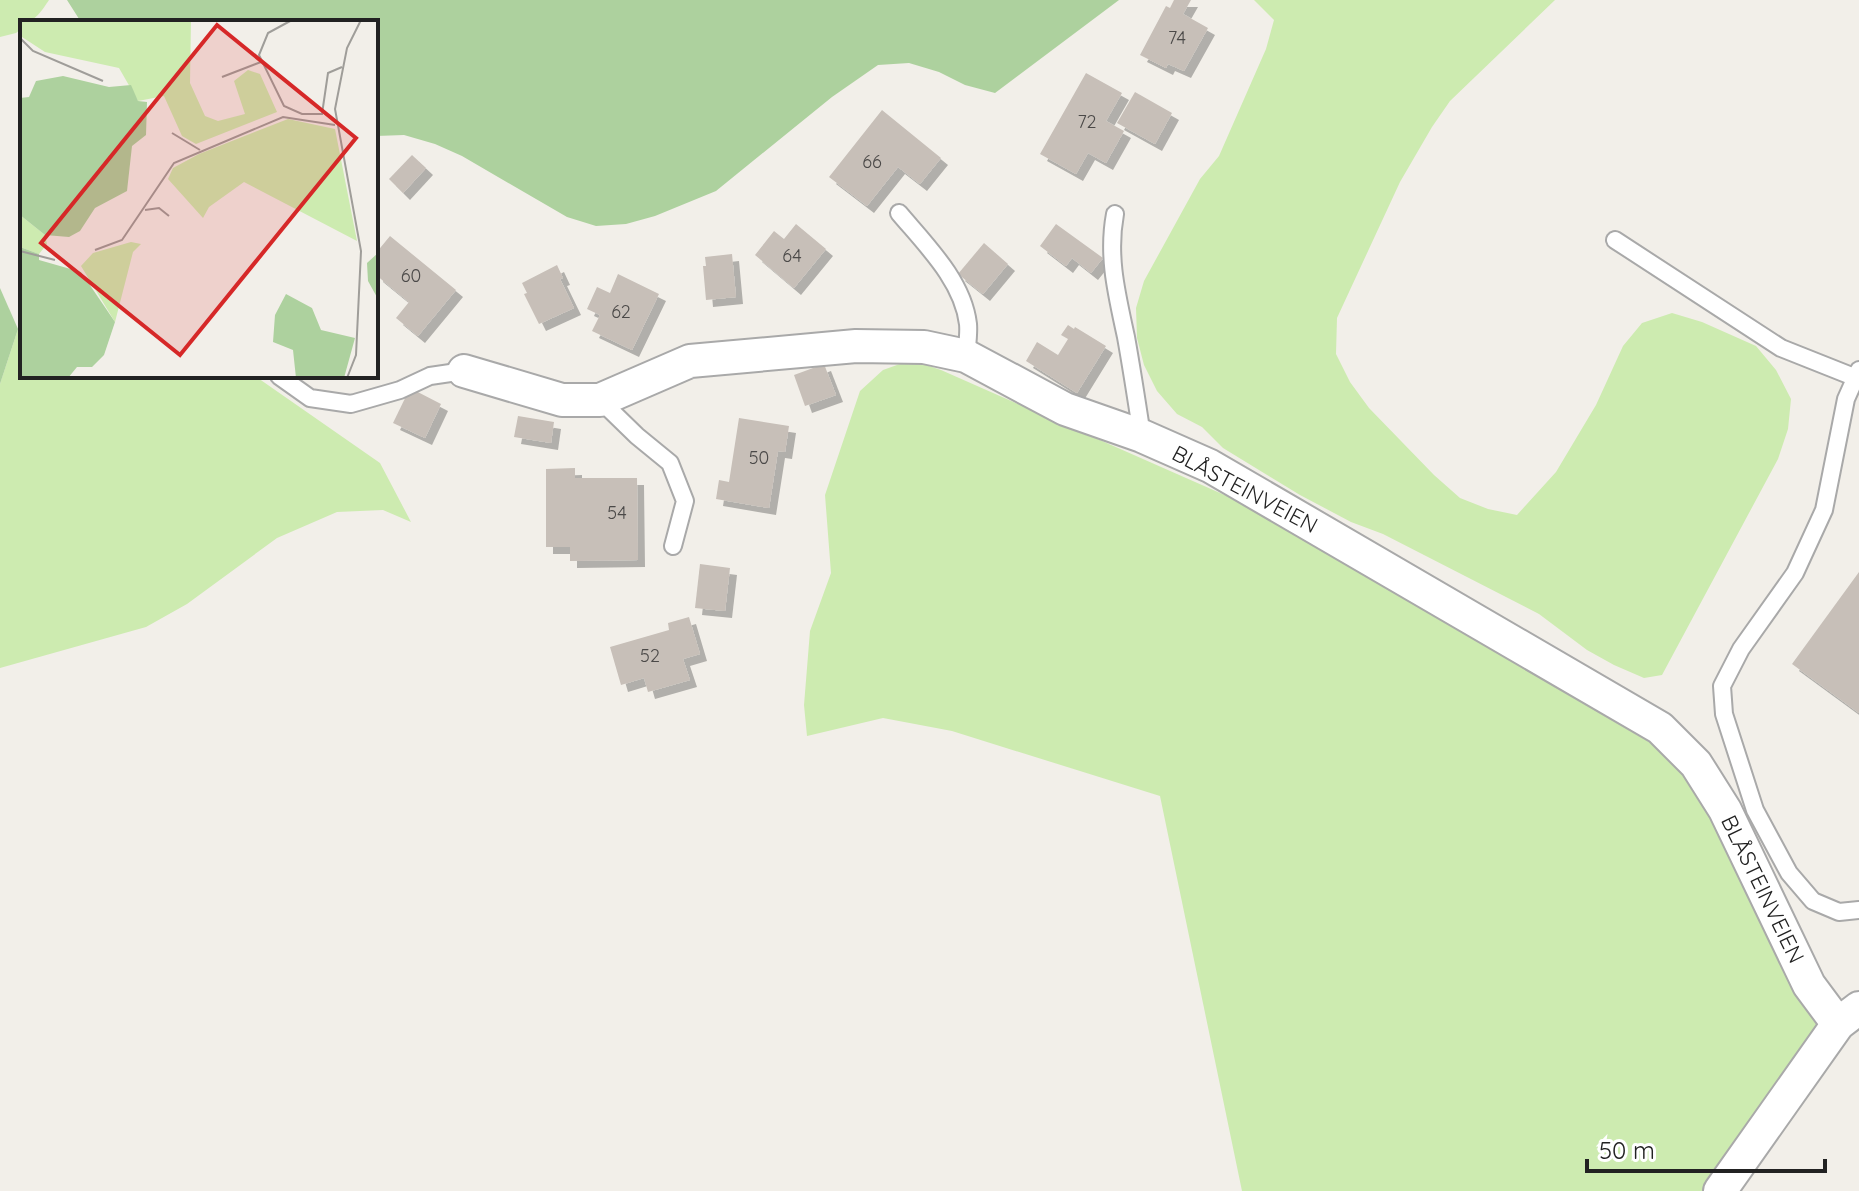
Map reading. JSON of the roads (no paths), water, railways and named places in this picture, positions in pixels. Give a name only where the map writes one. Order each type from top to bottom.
[{"type":"street","name":"BLÅSTEINVEIEN","points":[[464,371],[562,400],[600,400],[690,361],[893,344],[966,356],[1065,409],[1142,436],[1210,466],[1660,728],[1696,764],[1725,810],[1809,985],[1849,1016],[1720,1191]]},
{"type":"lane","points":[[899,213],[938,260],[957,290],[968,324],[966,356]]},
{"type":"lane","points":[[1115,214],[1111,236],[1114,285],[1136,388],[1142,436]]},
{"type":"lane","points":[[1615,240],[1781,348],[1856,373],[1846,399],[1824,510],[1795,573],[1741,649],[1722,686],[1724,714],[1755,810],[1789,873],[1813,901],[1839,912],[1859,910]]},
{"type":"lane","points":[[282,378],[310,398],[351,404],[400,390],[430,376],[464,371]]},
{"type":"lane","points":[[600,400],[670,463],[685,501],[673,546]]}]
